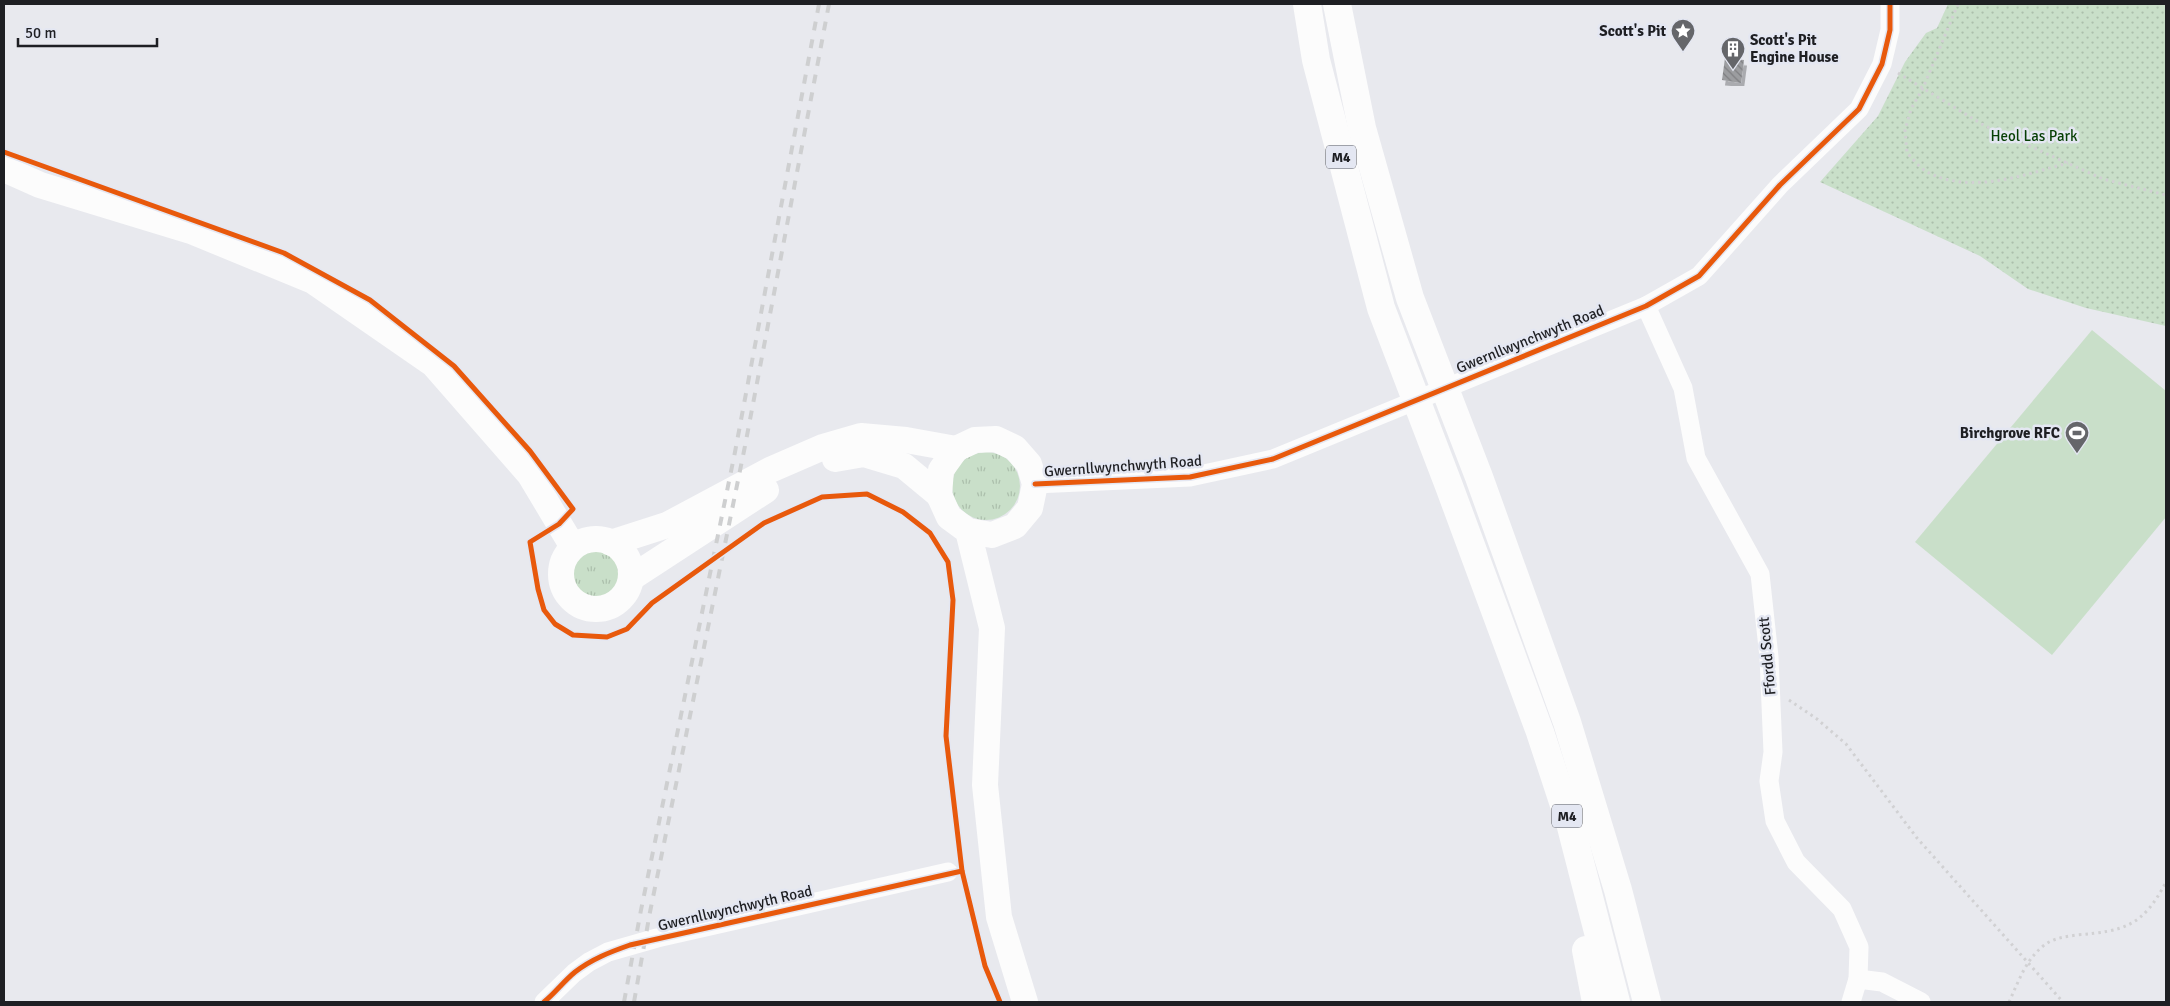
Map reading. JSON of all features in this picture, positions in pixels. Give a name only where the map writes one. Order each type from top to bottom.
[{"type":"highway","name":"M4","points":[[1307,4],[1316,60],[1381,308],[1540,732],[1570,823],[1616,1002]]},
{"type":"highway","name":"M4","points":[[1337,4],[1362,128],[1410,298],[1479,477],[1568,722],[1616,880],[1647,1002]]},
{"type":"highway","name":"M4","points":[[1503,633],[1561,825],[1596,1002]]},
{"type":"main road","points":[[4,169],[40,185],[191,231],[313,281],[433,364],[530,475],[573,547]]},
{"type":"main road","points":[[611,543],[667,525],[770,470],[823,447],[861,436],[906,440],[956,449]]},
{"type":"main road","points":[[632,578],[778,482],[832,459],[864,454],[904,466],[939,495],[949,517],[968,531],[992,535],[1015,526],[1030,508],[1035,484],[1029,464],[1015,448],[996,439],[975,440],[956,449],[941,470],[939,495]]},
{"type":"main road","points":[[968,531],[992,628],[985,785],[999,916],[1025,1002]]},
{"type":"main road","points":[[595,539],[611,543],[626,555],[631,566],[632,578],[628,590],[621,600],[612,606],[595,609],[579,605],[570,598],[564,589],[561,578],[562,566],[566,556],[573,547],[583,541],[595,539]]},
{"type":"street","name":"Gwernllwynchwyth Road","points":[[1035,484],[1190,477],[1273,459],[1646,306],[1699,276],[1780,185],[1859,109],[1882,64],[1890,30],[1890,4]]},
{"type":"street","name":"Ffordd Scott","points":[[1646,306],[1683,388],[1696,458],[1715,496],[1760,574],[1769,657],[1780,700],[1769,781],[1774,821],[1796,862],[1842,908],[1859,947],[1858,978],[1850,1002]]},
{"type":"street","name":"Gwernllwynchwyth Road","points":[[544,1002],[574,973],[608,952],[657,938],[948,872]]},
{"type":"street","points":[[1858,978],[1882,982],[1921,1002]]},
{"type":"path","points":[[1958,4],[1923,88],[1910,108],[1906,130],[1907,153],[1926,171],[1952,182],[1977,183],[2010,178],[2068,163]]},
{"type":"path","points":[[1882,64],[1985,126],[2103,179],[2166,195]]},
{"type":"path","points":[[1780,700],[1817,719],[1846,744],[1917,838],[2063,1002]]},
{"type":"path","points":[[2009,1002],[2027,963],[2042,946],[2058,937],[2105,933],[2125,928],[2138,920],[2157,900],[2166,882]]},
{"type":"green space","name":"Heol Las Park","points":[[1948,4],[2166,4],[2166,326],[2086,308],[2028,289],[1980,256],[1820,182],[1878,116],[1905,62],[1926,33],[1937,28]]},
{"type":"green space","name":"Birchgrove RFC","points":[[2092,330],[2166,391],[2166,517],[2052,655],[1915,542]]},
{"type":"green space","points":[[986,452],[999,455],[1010,462],[1017,473],[1020,486],[1017,499],[1010,510],[999,517],[986,520],[973,517],[962,510],[955,499],[952,486],[955,473],[962,462],[973,455]]},
{"type":"green space","points":[[596,549],[605,551],[613,556],[618,564],[620,573],[618,582],[613,590],[605,595],[596,597],[587,595],[579,590],[574,582],[572,573],[574,564],[579,556],[587,551]]},
{"type":"building","name":"Scott's Pit Engine House","points":[[1725,58],[1744,60],[1741,83],[1722,80]]},
{"type":"railway","points":[[624,1002],[641,910],[735,452],[819,4]]},
{"type":"railway","points":[[634,1002],[650,912],[745,446],[829,4]]},
{"type":"cycle path","points":[[1035,484],[1190,477],[1273,459],[1646,306],[1699,276],[1780,185],[1859,109],[1882,64],[1890,30],[1890,4]]},
{"type":"cycle path","points":[[4,152],[284,253],[370,300],[454,366],[530,451],[573,509],[559,524],[530,542],[538,589],[544,610],[555,624],[573,635],[607,637],[627,629],[652,603],[764,523],[822,497],[867,494],[903,512],[930,533],[948,562],[953,600],[946,736],[962,871],[630,945],[601,956],[581,967],[544,1002]]},
{"type":"cycle path","points":[[962,871],[985,966],[1000,1002]]},
{"type":"place","name":"Scott's Pit","points":[[1683,52]]},
{"type":"place","name":"Scott's Pit Engine House","points":[[1733,70]]},
{"type":"place","name":"Birchgrove RFC","points":[[2077,454]]}]
